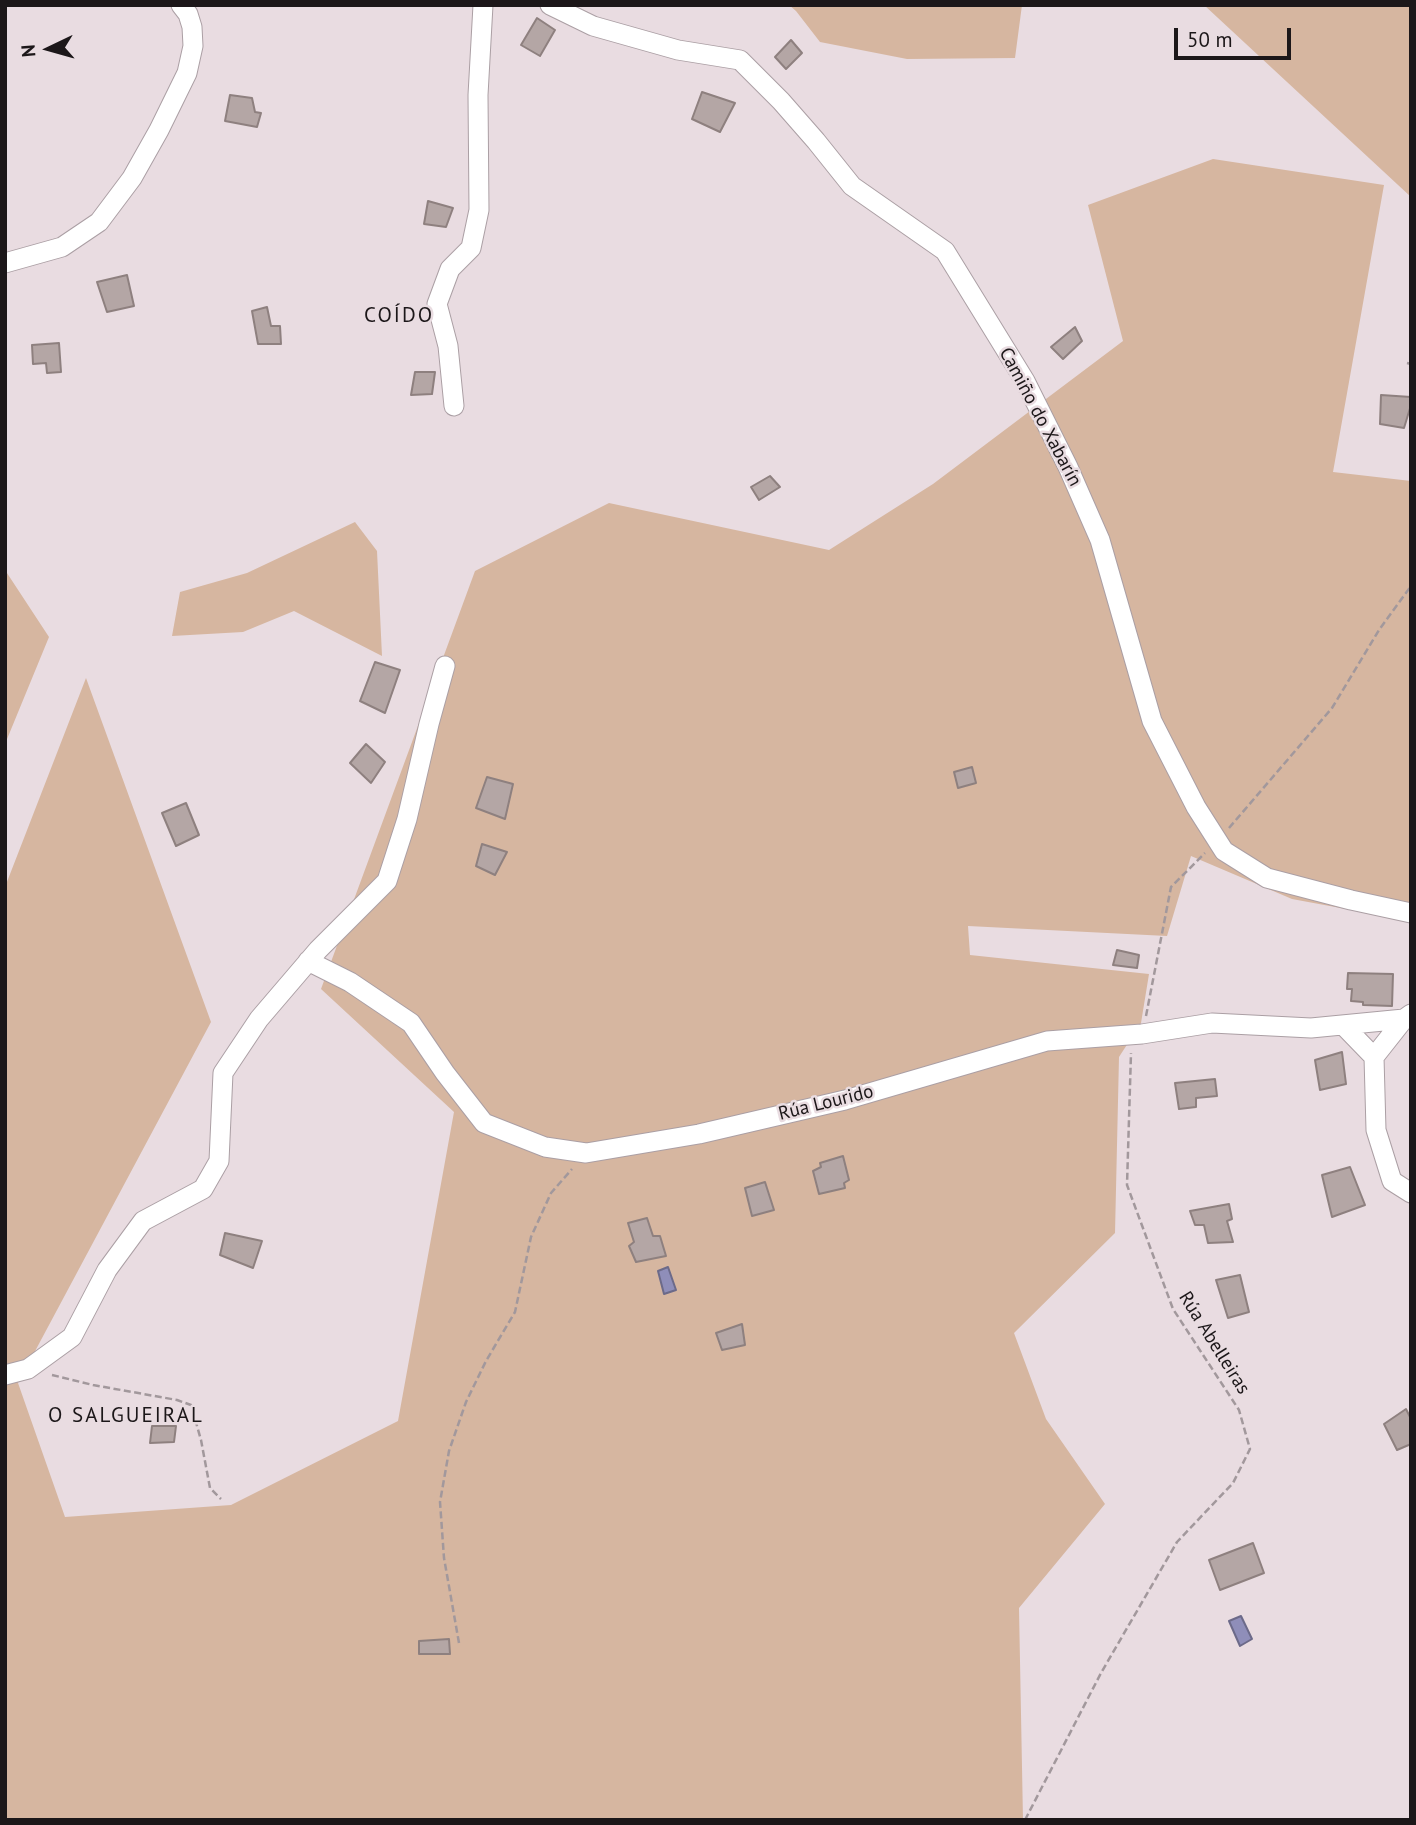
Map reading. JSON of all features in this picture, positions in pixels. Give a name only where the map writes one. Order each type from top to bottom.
[{"type":"street","points":[[5,263],[62,247],[99,222],[132,177],[187,73],[193,46],[192,27],[188,14],[181,5]]},
{"type":"street","points":[[454,406],[448,346],[437,304],[450,269],[471,248],[479,210],[478,95],[483,5]]},
{"type":"street","name":"Camiño do Xabarín","points":[[550,5],[593,26],[678,50],[740,60],[816,141],[852,187],[945,251],[1025,381],[1068,467],[1101,540],[1152,721],[1196,807],[1224,851],[1267,878],[1411,913]]},
{"type":"street","points":[[5,1375],[28,1369],[72,1337],[107,1270],[143,1221],[203,1189],[219,1161],[223,1073],[259,1018],[309,961],[387,881],[407,819],[445,666]]},
{"type":"street","name":"Rúa Lourido","points":[[309,961],[350,982],[411,1023],[484,1123],[545,1147],[586,1153],[699,1134],[845,1100],[1047,1041],[1142,1034],[1212,1023],[1311,1028],[1407,1016]]},
{"type":"street","points":[[1407,1016],[1374,1057],[1376,1130],[1392,1181],[1411,1193]]},
{"type":"street","points":[[1343,1025],[1374,1057]]},
{"type":"path","name":"Rúa Abelleiras","points":[[1025,1820],[1101,1673],[1177,1542],[1233,1483],[1250,1449],[1239,1410],[1173,1309],[1128,1185],[1131,1051],[1142,1034],[1171,887],[1217,841],[1332,708],[1379,630],[1411,586]]},
{"type":"path","points":[[459,1643],[444,1558],[440,1502],[449,1451],[466,1402],[515,1312],[531,1237],[551,1193],[586,1153]]},
{"type":"path","points":[[28,1369],[191,1405],[210,1488],[222,1499]]},
{"type":"shaded area","points":[[789,5],[1022,5],[1015,58],[907,59],[820,42]]},
{"type":"shaded area","points":[[1204,5],[1411,5],[1411,197]]},
{"type":"shaded area","points":[[1213,159],[1384,185],[1333,472],[1411,481],[1411,918],[1389,917],[1292,899],[1191,856],[1167,936],[968,926],[970,955],[1149,974],[1141,1023],[1119,1057],[1115,1233],[1014,1333],[1046,1419],[1105,1504],[1019,1608],[1023,1820],[5,1820],[5,887],[86,678],[211,1022],[18,1383],[65,1517],[231,1505],[398,1421],[454,1112],[321,989],[475,571],[609,503],[829,550],[933,484],[1123,341],[1088,205]]},
{"type":"shaded area","points":[[355,522],[377,551],[382,656],[294,611],[243,632],[172,636],[180,592],[247,573]]},
{"type":"shaded area","points":[[5,570],[49,637],[5,744]]},
{"type":"water","points":[[668,1267],[676,1290],[664,1294],[658,1271]]},
{"type":"water","points":[[1241,1616],[1252,1639],[1240,1646],[1229,1621]]},
{"type":"building","points":[[537,18],[555,30],[540,56],[521,45]]},
{"type":"building","points":[[791,40],[802,53],[786,69],[775,57]]},
{"type":"building","points":[[702,92],[735,103],[720,132],[692,119]]},
{"type":"building","points":[[230,95],[252,98],[255,112],[261,113],[257,127],[225,121]]},
{"type":"building","points":[[428,201],[453,208],[446,227],[424,224]]},
{"type":"building","points":[[127,275],[134,306],[107,312],[97,282]]},
{"type":"building","points":[[267,307],[271,326],[280,326],[281,344],[258,344],[252,311]]},
{"type":"building","points":[[1075,327],[1082,341],[1063,359],[1051,347]]},
{"type":"building","points":[[59,343],[61,372],[47,373],[46,363],[33,364],[32,345]]},
{"type":"building","points":[[415,372],[435,372],[432,394],[411,395]]},
{"type":"building","points":[[1381,395],[1411,397],[1404,428],[1380,424]]},
{"type":"building","points":[[770,476],[780,487],[759,500],[751,487]]},
{"type":"building","points":[[375,662],[400,670],[385,713],[360,701]]},
{"type":"building","points":[[366,744],[385,762],[371,783],[350,763]]},
{"type":"building","points":[[972,767],[976,783],[958,788],[954,772]]},
{"type":"building","points":[[487,777],[513,784],[505,819],[476,808]]},
{"type":"building","points":[[186,803],[199,835],[176,846],[162,813]]},
{"type":"building","points":[[482,844],[507,852],[495,875],[476,866]]},
{"type":"building","points":[[1117,950],[1139,955],[1137,968],[1113,965]]},
{"type":"building","points":[[1348,973],[1393,974],[1392,1006],[1363,1005],[1363,1002],[1351,1001],[1352,989],[1347,989]]},
{"type":"building","points":[[1342,1052],[1346,1084],[1320,1090],[1315,1060]]},
{"type":"building","points":[[1215,1079],[1217,1096],[1196,1098],[1196,1107],[1179,1109],[1175,1083]]},
{"type":"building","points":[[843,1156],[849,1180],[844,1183],[845,1188],[819,1194],[813,1171],[821,1167],[820,1163]]},
{"type":"building","points":[[1350,1167],[1365,1205],[1332,1217],[1322,1175]]},
{"type":"building","points":[[765,1182],[774,1210],[752,1216],[745,1188]]},
{"type":"building","points":[[1229,1204],[1232,1219],[1227,1221],[1233,1242],[1208,1243],[1204,1225],[1195,1225],[1190,1211]]},
{"type":"building","points":[[647,1218],[653,1236],[660,1236],[666,1256],[636,1262],[629,1246],[634,1242],[628,1223]]},
{"type":"building","points":[[225,1233],[262,1241],[253,1268],[220,1255]]},
{"type":"building","points":[[1240,1275],[1249,1312],[1228,1318],[1216,1280]]},
{"type":"building","points":[[742,1324],[745,1345],[722,1350],[716,1333]]},
{"type":"building","points":[[1406,1409],[1411,1419],[1411,1444],[1397,1450],[1384,1424]]},
{"type":"building","points":[[152,1426],[176,1426],[174,1442],[150,1443]]},
{"type":"building","points":[[1253,1543],[1264,1573],[1220,1590],[1209,1560]]},
{"type":"building","points":[[449,1639],[450,1654],[419,1654],[419,1641]]},
{"type":"district","name":"COÍDO","points":[[399,316]]},
{"type":"district","name":"O SALGUEIRAL","points":[[126,1416]]}]
